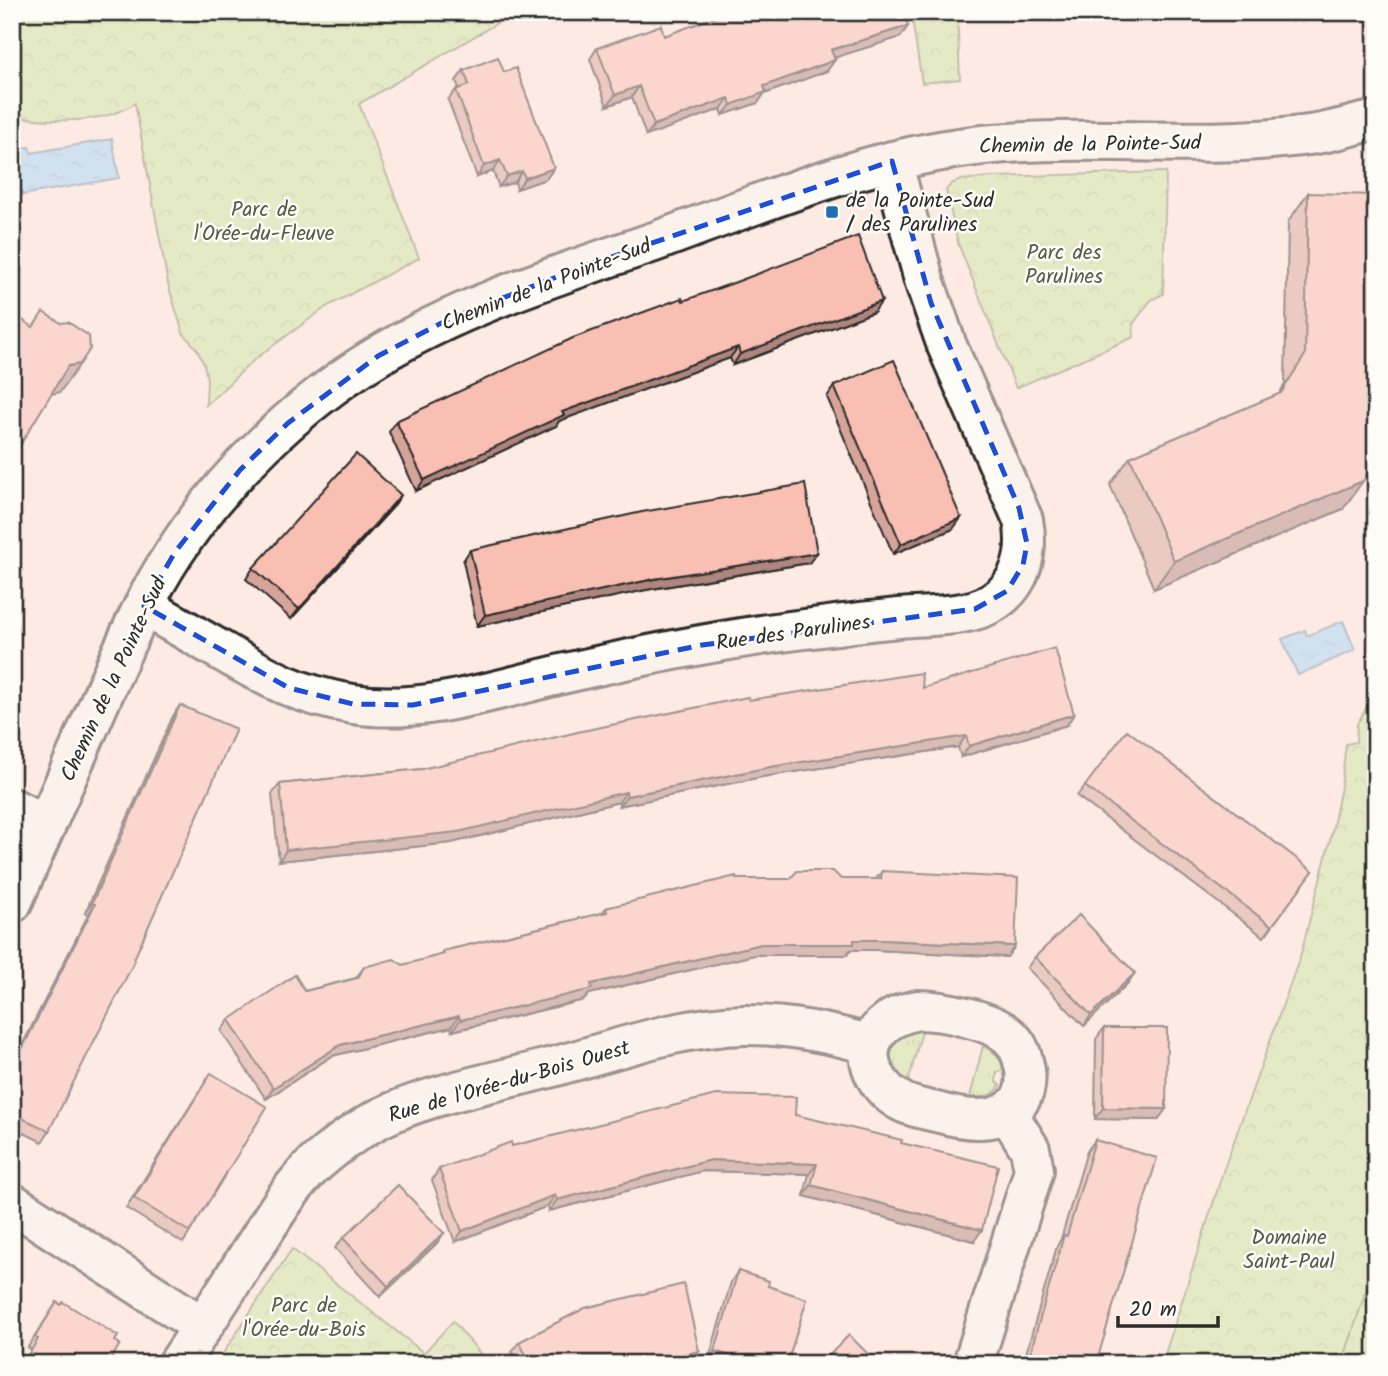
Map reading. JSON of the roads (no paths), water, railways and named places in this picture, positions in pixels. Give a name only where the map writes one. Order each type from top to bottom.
[{"type":"street","name":"Chemin de la Pointe-Sud","points":[[12,903],[144,606],[175,552],[215,497],[288,422],[378,356],[449,319],[582,267],[828,179],[892,161],[962,148],[1012,143],[1277,138],[1329,132],[1376,120]]},
{"type":"street","name":"Rue des Parulines","points":[[144,606],[264,677],[289,688],[353,704],[386,706],[451,700],[581,669],[702,645],[799,629],[975,610],[991,603],[1007,591],[1023,565],[1027,544],[1023,520],[947,346],[924,280],[892,161]]},
{"type":"street","points":[[12,808],[46,825]]},
{"type":"street","points":[[936,1010],[998,1029],[1010,1037],[1017,1047],[1025,1074],[1025,1089],[1018,1102],[1007,1112],[988,1119],[970,1120],[903,1102],[890,1093],[876,1077],[869,1057],[870,1045],[879,1028],[891,1019],[905,1012],[936,1010]]},
{"type":"street","name":"Rue de l'Orée-du-Bois Ouest","points":[[178,1364],[295,1185],[337,1146],[392,1112],[419,1102],[661,1038],[709,1028],[775,1026],[841,1036],[870,1045]]},
{"type":"street","points":[[972,1364],[1034,1170],[1030,1149],[1007,1112]]},
{"type":"street","points":[[12,1203],[202,1326]]},
{"type":"water","points":[[112,139],[119,178],[22,195],[18,176],[12,177],[12,150],[29,147],[31,153]]},
{"type":"water","points":[[1343,621],[1355,650],[1298,675],[1282,639],[1305,630],[1307,636]]},
{"type":"place","name":"de la Pointe-Sud / des Parulines","points":[[832,212]]},
{"type":"park label","name":"Parc de l'Orée-du-Fleuve","points":[[264,221]]},
{"type":"park label","name":"Parc des Parulines","points":[[1064,264]]},
{"type":"park label","name":"Domaine Saint-Paul","points":[[1289,1249]]},
{"type":"park label","name":"Parc de l'Orée-du-Bois","points":[[304,1317]]}]
